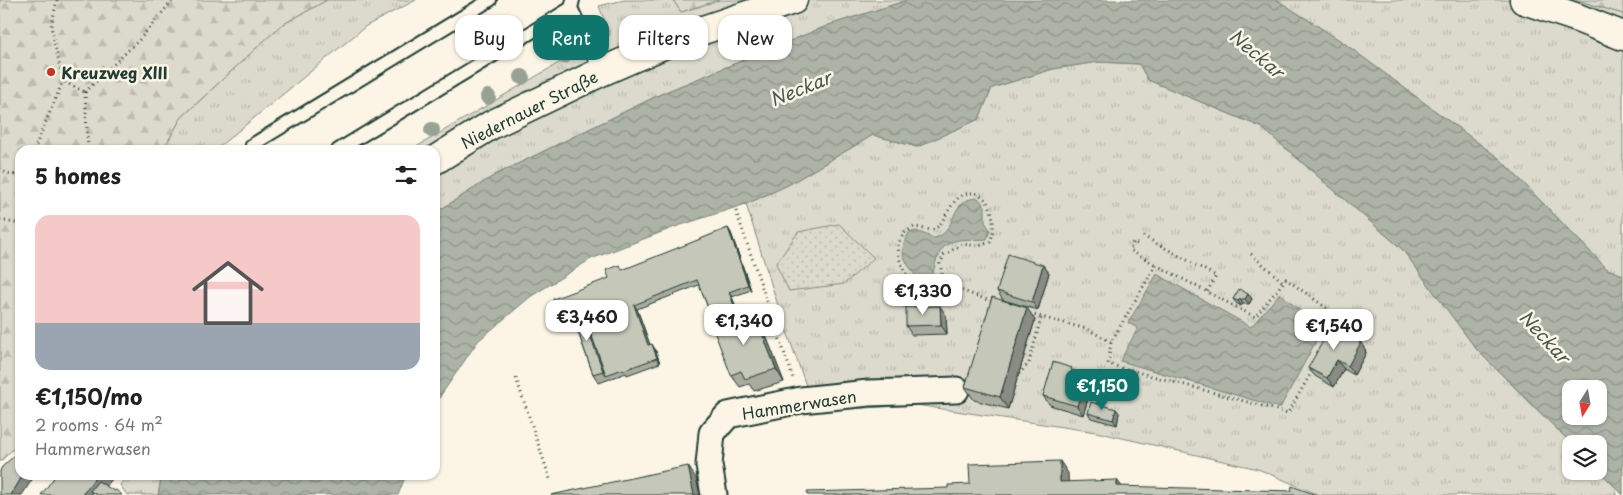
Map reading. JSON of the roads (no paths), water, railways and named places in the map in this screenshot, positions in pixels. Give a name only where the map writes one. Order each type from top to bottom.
[{"type":"main road","name":"Niedernauer Straße","points":[[440,157],[491,125],[601,72],[679,38],[792,0]]},
{"type":"main road","points":[[1524,0],[1623,36]]},
{"type":"street","name":"Hammerwasen","points":[[714,495],[709,465],[712,433],[728,415],[801,400],[868,393],[956,390]]},
{"type":"lane","points":[[252,145],[490,0]]},
{"type":"lane","points":[[346,145],[572,4],[601,72]]},
{"type":"water","name":"Neckar","points":[[908,0],[1277,0],[1341,41],[1500,159],[1607,269],[1623,275],[1623,495],[1607,479],[1607,435],[1563,435],[1477,350],[1402,249],[1261,127],[1148,80],[1139,64],[1098,62],[1053,69],[992,88],[979,119],[917,147],[873,135],[788,185],[746,204],[675,227],[591,259],[530,297],[478,341],[440,397],[440,210],[495,175],[663,93],[744,60],[792,60],[792,40],[829,25]]},
{"type":"water","points":[[978,198],[985,206],[985,222],[990,230],[987,239],[951,242],[941,251],[928,281],[920,281],[903,253],[909,233],[916,231],[934,238],[940,236],[949,226],[960,205],[970,199]]},
{"type":"water","points":[[1157,274],[1251,327],[1280,293],[1322,330],[1280,408],[1120,361],[1138,328],[1128,323]]},
{"type":"water","points":[[161,480],[404,480],[398,495],[158,495]]},
{"type":"place","name":"Kreuzweg XIII","points":[[51,72]]}]
